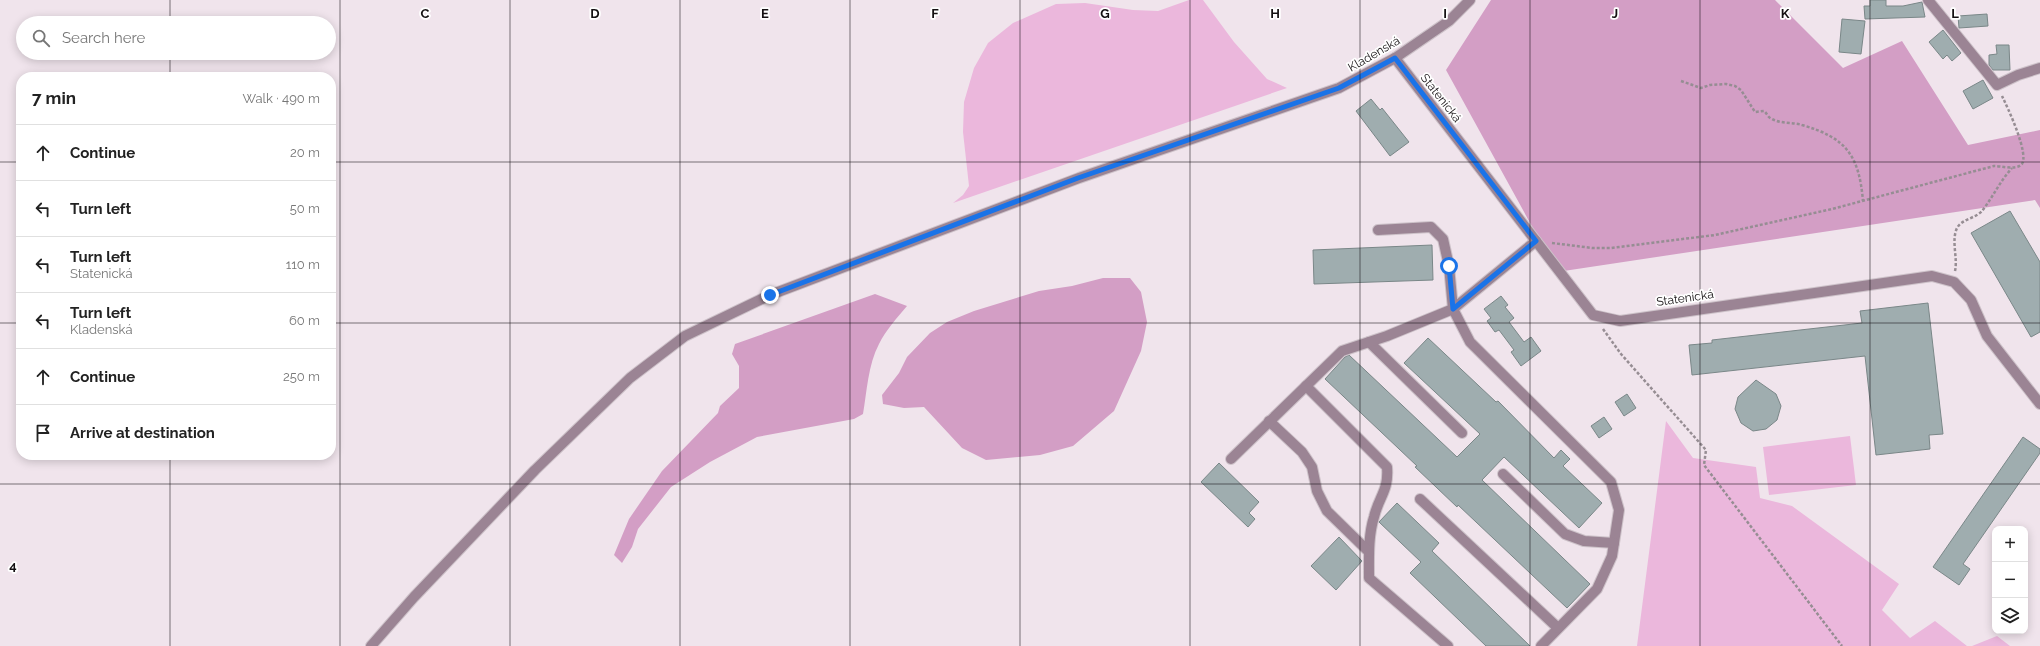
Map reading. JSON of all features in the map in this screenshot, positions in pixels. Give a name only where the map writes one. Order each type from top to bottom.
[{"type":"street","name":"Kladenská","points":[[371,646],[414,597],[535,470],[630,378],[685,336],[770,295],[1078,178],[1339,88],[1395,58],[1449,21],[1470,0]]},
{"type":"street","points":[[1928,0],[1997,85],[2018,75],[2040,68]]},
{"type":"street","name":"Statenická","points":[[1395,58],[1593,315],[1620,321],[1932,276],[1954,282]]},
{"type":"street","points":[[1378,230],[1431,227],[1443,239],[1449,266],[1453,309],[1470,342],[1611,482],[1619,510],[1612,556],[1597,589],[1541,646]]},
{"type":"street","points":[[1231,459],[1342,351],[1453,309],[1536,241]]},
{"type":"street","points":[[1954,282],[1971,300],[1987,336],[2040,404]]},
{"type":"street","points":[[1369,342],[1462,433]]},
{"type":"street","points":[[1306,386],[1387,467],[1388,482],[1373,517],[1369,552],[1369,578],[1448,646]]},
{"type":"street","points":[[1269,421],[1302,452],[1312,467],[1317,491],[1327,511],[1369,552]]},
{"type":"street","points":[[1503,474],[1565,534],[1584,541],[1614,543]]},
{"type":"street","points":[[1420,499],[1558,628]]},
{"type":"path","points":[[1681,81],[1701,88],[1710,85],[1732,84],[1741,90],[1755,112],[1764,111],[1772,119],[1802,125],[1825,133],[1851,152],[1859,169],[1863,201]]},
{"type":"path","points":[[1536,241],[1592,248],[1619,247],[1715,235],[1863,201],[1994,166],[2013,168],[2020,166],[2023,162],[2023,155],[2020,140],[1997,85]]},
{"type":"path","points":[[1954,282],[1957,264],[1955,237],[1958,227],[1967,219],[1981,212],[2004,177],[2013,168]]},
{"type":"path","points":[[1593,315],[1621,354],[1706,450],[1704,465],[1842,646]]},
{"type":"shaded area","points":[[1189,0],[1203,0],[1234,42],[1267,79],[1287,88],[953,203],[963,195],[969,186],[963,132],[964,102],[974,68],[988,43],[1013,23],[1056,4],[1085,3],[1133,10],[1158,11]]},
{"type":"shaded area","points":[[1491,0],[1775,0],[1843,68],[1902,41],[1968,145],[2040,130],[2040,208],[2035,200],[1557,272],[1446,70]]},
{"type":"shaded area","points":[[1103,278],[1130,278],[1141,292],[1147,322],[1141,351],[1114,411],[1073,446],[1040,455],[986,460],[962,448],[924,407],[904,408],[883,404],[882,395],[899,373],[907,357],[930,333],[947,322],[974,311],[1039,291],[1072,286]]},
{"type":"shaded area","points":[[875,294],[907,306],[885,334],[875,352],[868,378],[863,414],[854,419],[757,437],[710,462],[671,487],[638,529],[632,547],[622,563],[614,555],[629,519],[662,471],[718,413],[720,406],[739,388],[739,366],[732,354],[735,344]]},
{"type":"shaded area","points":[[1666,421],[1693,458],[1756,467],[1760,498],[1792,506],[1899,584],[1882,610],[1910,638],[1935,621],[1967,646],[1637,646]]},
{"type":"shaded area","points":[[1850,436],[1856,485],[1769,495],[1763,447]]},
{"type":"shaded area","points":[[1997,636],[2010,646],[1972,646]]},
{"type":"building","points":[[1870,0],[1886,0],[1886,6],[1903,6],[1922,2],[1925,17],[1865,19],[1864,6],[1870,6]]},
{"type":"building","points":[[1987,14],[1988,26],[1959,28],[1958,16]]},
{"type":"building","points":[[1842,19],[1865,21],[1861,54],[1839,52]]},
{"type":"building","points":[[1943,30],[1961,53],[1952,61],[1947,55],[1943,59],[1929,42]]},
{"type":"building","points":[[1996,45],[2009,45],[2010,70],[1993,70],[1989,65],[1989,55],[1997,54]]},
{"type":"building","points":[[1983,80],[1993,98],[1973,109],[1963,91]]},
{"type":"building","points":[[1371,99],[1380,110],[1382,108],[1409,142],[1390,156],[1356,111]]},
{"type":"building","points":[[2010,211],[2040,262],[2040,332],[2031,337],[1971,233]]},
{"type":"building","points":[[1432,245],[1433,280],[1314,284],[1313,250]]},
{"type":"building","points":[[1501,296],[1508,305],[1505,307],[1514,318],[1509,322],[1524,342],[1531,337],[1541,351],[1521,366],[1511,352],[1514,350],[1499,330],[1495,332],[1487,321],[1491,318],[1484,309]]},
{"type":"building","points":[[1928,303],[1943,434],[1929,435],[1930,449],[1876,455],[1865,356],[1692,375],[1689,345],[1712,343],[1712,340],[1862,323],[1860,311]]},
{"type":"building","points":[[1428,338],[1496,402],[1498,401],[1554,458],[1561,450],[1570,459],[1563,466],[1602,503],[1579,528],[1504,457],[1482,480],[1590,584],[1567,608],[1458,505],[1457,507],[1415,467],[1417,466],[1325,379],[1345,357],[1349,355],[1457,457],[1480,434],[1404,363]]},
{"type":"building","points":[[1756,380],[1776,394],[1781,406],[1777,420],[1766,429],[1753,431],[1741,423],[1735,409],[1738,397]]},
{"type":"building","points":[[1627,394],[1636,408],[1624,416],[1615,402]]},
{"type":"building","points":[[1604,417],[1612,429],[1599,438],[1591,426]]},
{"type":"building","points":[[2023,437],[2040,449],[2040,453],[1963,564],[1970,569],[1959,585],[1933,567]]},
{"type":"building","points":[[1219,463],[1259,502],[1249,513],[1255,519],[1248,527],[1201,482]]},
{"type":"building","points":[[1397,503],[1439,543],[1432,551],[1530,646],[1486,646],[1410,573],[1421,562],[1379,522]]},
{"type":"building","points":[[1339,537],[1362,561],[1336,590],[1311,566]]},
{"type":"route","points":[[770,295],[1078,178],[1339,88],[1395,58],[1536,241],[1453,309],[1449,266]]}]
